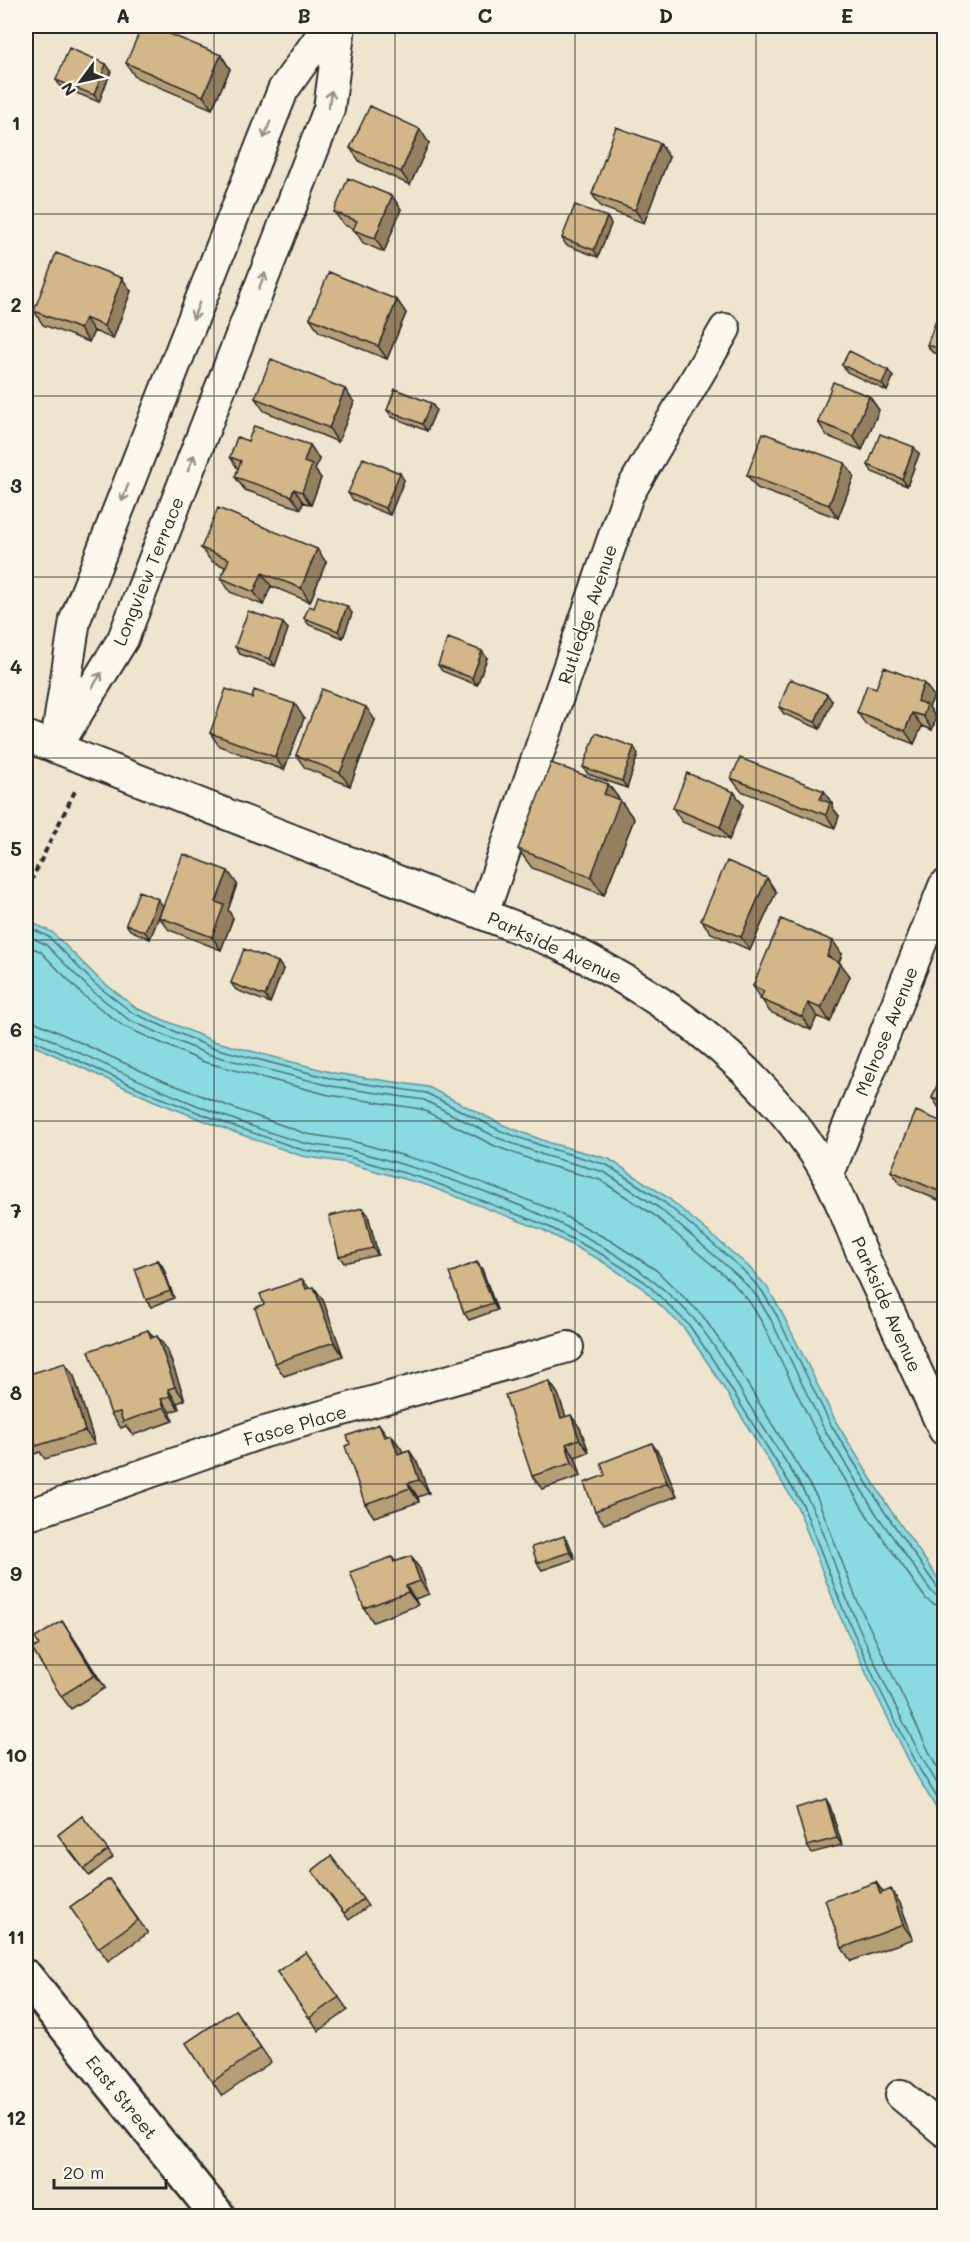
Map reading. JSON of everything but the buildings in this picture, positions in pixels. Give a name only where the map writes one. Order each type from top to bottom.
[{"type":"street","points":[[56,748],[75,620],[283,90],[328,26]]},
{"type":"street","name":"Longview Terrace","points":[[56,748],[123,639],[329,109],[340,26]]},
{"type":"street","name":"Rutledge Avenue","points":[[483,914],[628,495],[725,329]]},
{"type":"street","name":"Parkside Avenue","points":[[26,736],[549,940],[627,980],[687,1022],[729,1056],[806,1141],[828,1176],[945,1430]]},
{"type":"street","name":"Melrose Avenue","points":[[828,1176],[945,886]]},
{"type":"street","name":"Fasce Place","points":[[26,1516],[261,1433],[568,1347]]},
{"type":"street","name":"East Street","points":[[26,1977],[218,2217]]},
{"type":"street","points":[[901,2094],[945,2131]]},
{"type":"path","points":[[26,891],[91,761]]},
{"type":"water","points":[[26,920],[52,932],[99,979],[136,1008],[213,1041],[334,1073],[428,1087],[503,1125],[550,1143],[609,1159],[667,1197],[747,1265],[767,1287],[782,1313],[836,1422],[889,1508],[944,1587],[944,1821],[915,1773],[873,1688],[838,1612],[798,1508],[684,1328],[641,1287],[600,1260],[543,1230],[426,1185],[347,1163],[302,1156],[228,1130],[152,1100],[26,1042]]}]
